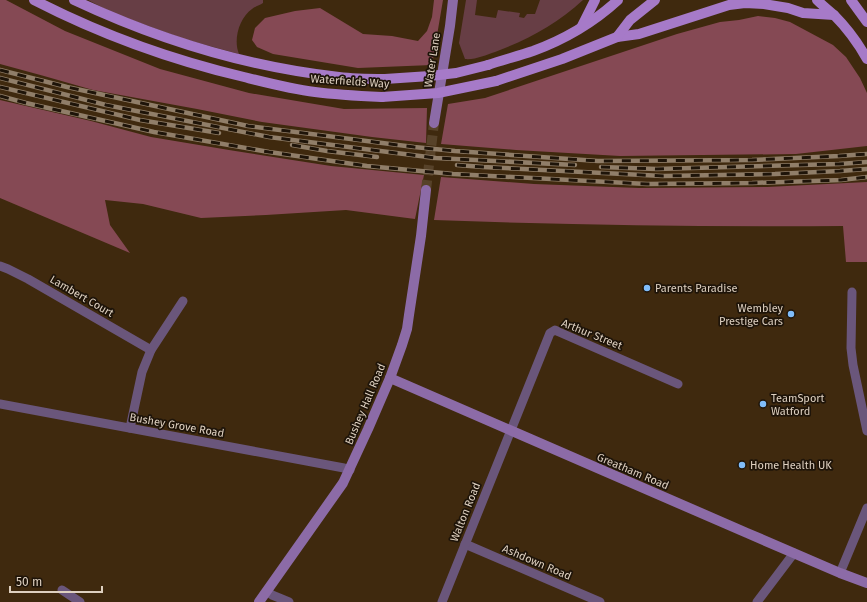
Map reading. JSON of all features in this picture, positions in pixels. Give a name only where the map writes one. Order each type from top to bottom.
[{"type":"main road","name":"Waterfields Way","points":[[34,0],[81,23],[122,39],[161,54],[216,70],[272,84],[314,92],[382,97],[438,93],[496,82],[562,59],[617,37],[639,34],[729,5],[744,3],[764,4],[788,8],[803,13],[834,15]]},
{"type":"main road","name":"Waterfields Way","points":[[74,0],[124,21],[173,39],[225,55],[261,64],[340,77],[385,79],[430,76],[456,72],[488,65],[533,51],[582,26],[608,9],[618,0]]},
{"type":"main road","points":[[582,26],[595,0]]},
{"type":"main road","points":[[617,37],[630,20],[655,0]]},
{"type":"main road","points":[[817,0],[834,15],[867,58]]},
{"type":"main road","points":[[851,0],[867,22]]},
{"type":"street","name":"Water Lane","points":[[434,123],[453,0]]},
{"type":"street","name":"Bushey Hall Road","points":[[259,602],[343,483],[390,378],[402,345],[410,315],[426,190]]},
{"type":"street","name":"Lambert Court","points":[[0,266],[28,279],[151,350]]},
{"type":"street","points":[[852,292],[851,348],[853,365],[867,431]]},
{"type":"street","points":[[130,428],[142,372],[151,350],[183,301]]},
{"type":"street","name":"Arthur Street","points":[[511,431],[550,333],[555,330],[678,384]]},
{"type":"street","name":"Greatham Road","points":[[390,378],[840,573],[867,583]]},
{"type":"street","name":"Bushey Grove Road","points":[[0,404],[337,466],[350,470]]},
{"type":"street","name":"Walton Road","points":[[442,602],[511,431]]},
{"type":"street","points":[[840,573],[867,508]]},
{"type":"street","name":"Ashdown Road","points":[[465,544],[600,602]]},
{"type":"street","points":[[757,602],[794,553]]},
{"type":"street","points":[[62,590],[77,601]]},
{"type":"street","points":[[267,591],[274,596],[289,602]]},
{"type":"shaded area","points":[[0,0],[6,0],[65,31],[160,69],[249,93],[344,109],[427,108],[426,143],[262,122],[93,90],[0,64]]},
{"type":"shaded area","points":[[88,0],[263,0],[263,3],[247,13],[238,30],[237,48],[239,54],[184,39],[113,13]]},
{"type":"shaded area","points":[[434,0],[443,0],[432,65],[358,68],[273,54],[257,47],[252,40],[255,28],[265,18],[295,11],[320,8],[363,34],[392,36],[418,41],[427,31],[432,17]]},
{"type":"shaded area","points":[[466,0],[477,0],[475,15],[496,18],[498,10],[520,13],[519,17],[524,18],[527,14],[535,14],[540,0],[583,0],[563,17],[530,37],[495,52],[473,59],[465,59],[459,43]]},
{"type":"shaded area","points":[[758,16],[790,22],[833,45],[846,57],[860,78],[867,93],[867,146],[796,154],[620,156],[441,144],[448,104],[485,98],[677,34],[720,22]]},
{"type":"shaded area","points":[[0,100],[91,121],[151,137],[331,166],[424,175],[415,219],[346,210],[201,218],[143,204],[105,200],[110,225],[130,253],[0,198]]},
{"type":"shaded area","points":[[441,177],[534,184],[639,188],[767,187],[867,182],[867,262],[846,262],[843,226],[638,225],[434,220]]},
{"type":"tunnel","points":[[426,190],[434,123]]},
{"type":"railway","points":[[0,70],[67,87],[248,126],[455,151],[598,161],[752,160],[867,154]]},
{"type":"railway","points":[[0,78],[106,105],[269,137],[436,158],[575,165]]},
{"type":"railway","points":[[0,87],[140,120],[219,133]]},
{"type":"railway","points":[[0,96],[154,132],[269,152],[367,166],[453,174],[647,184],[752,183],[841,180],[867,177]]},
{"type":"railway","points":[[292,145],[377,157]]},
{"type":"railway","points":[[601,167],[657,169],[867,162]]},
{"type":"railway","points":[[457,165],[663,176],[775,174],[867,169]]},
{"type":"place","name":"Parents Paradise","points":[[647,288]]},
{"type":"place","name":"Wembley Prestige Cars","points":[[791,314]]},
{"type":"place","name":"TeamSport Watford","points":[[763,404]]},
{"type":"place","name":"Home Health UK","points":[[742,465]]}]
